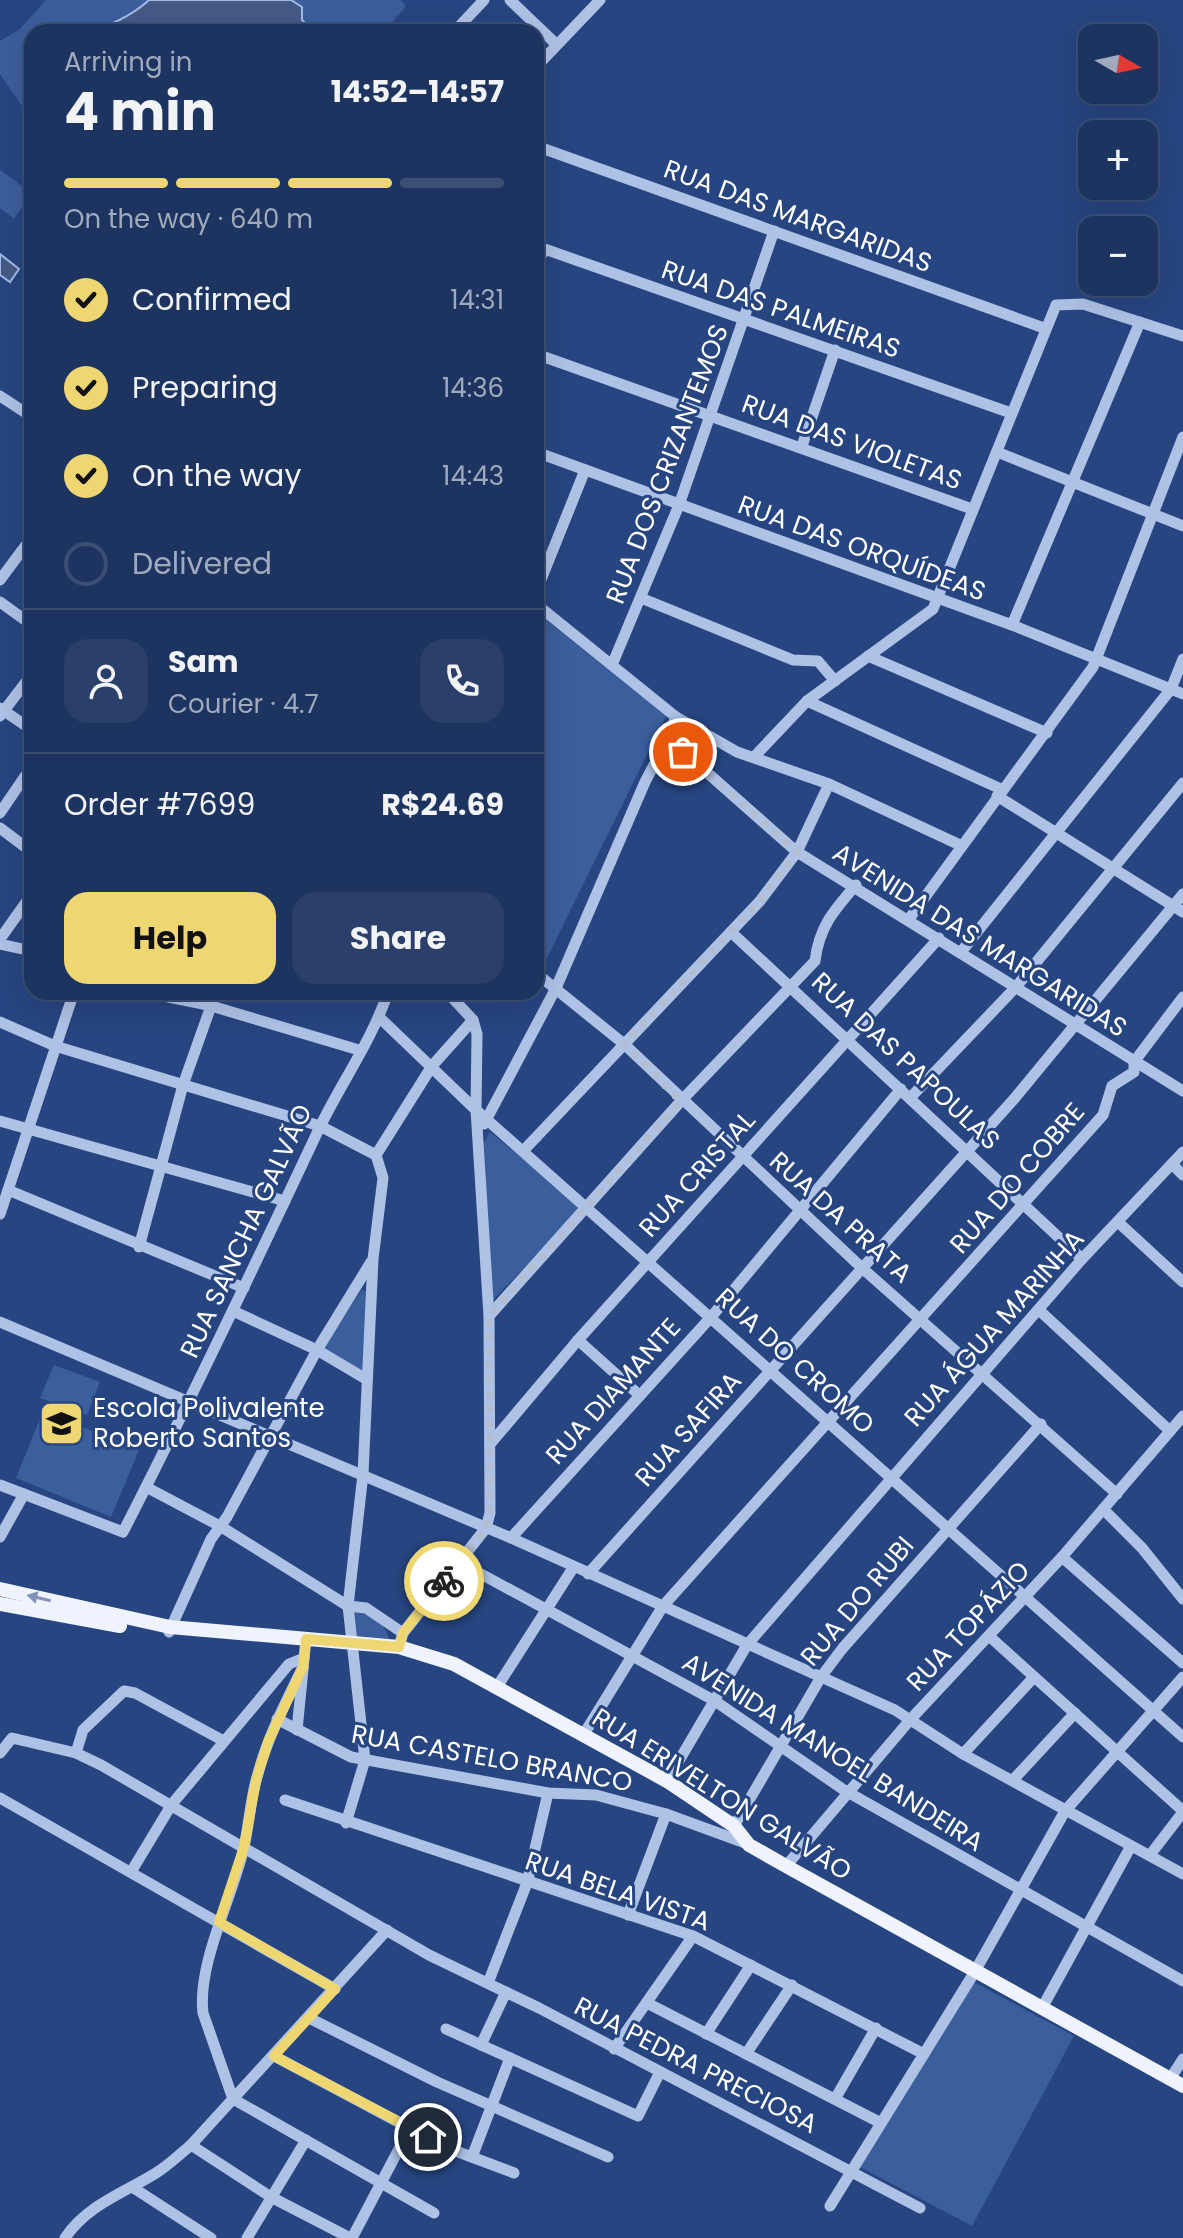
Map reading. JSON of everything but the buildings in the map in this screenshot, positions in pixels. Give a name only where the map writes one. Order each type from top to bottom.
[{"type":"main road","points":[[0,1589],[169,1630]]},
{"type":"main road","points":[[0,1604],[169,1630]]},
{"type":"main road","name":"RUA ERIVELTON GALVÃO","points":[[169,1630],[306,1650],[401,1640],[454,1664],[667,1781],[734,1826],[749,1845],[974,1973],[1177,2083]]},
{"type":"street","points":[[464,24],[484,0]]},
{"type":"street","points":[[510,0],[535,24]]},
{"type":"street","points":[[544,58],[594,2]]},
{"type":"street","points":[[544,33],[556,44]]},
{"type":"street","name":"RUA DAS MARGARIDAS","points":[[544,149],[1044,328]]},
{"type":"street","name":"RUA DOS CRIZANTEMOS","points":[[612,665],[679,505],[774,231]]},
{"type":"street","name":"RUA DAS PALMEIRAS","points":[[544,249],[1011,413]]},
{"type":"street","points":[[754,757],[807,701],[933,609],[1044,328],[1056,305],[1069,303],[1183,336]]},
{"type":"street","points":[[1012,625],[1140,322]]},
{"type":"street","points":[[802,446],[835,350]]},
{"type":"street","name":"RUA DAS VIOLETAS","points":[[544,357],[972,509]]},
{"type":"street","points":[[0,396],[24,412]]},
{"type":"street","points":[[909,919],[960,845],[1047,733],[1093,667],[1183,437]]},
{"type":"street","points":[[997,452],[1183,526]]},
{"type":"street","name":"RUA DAS ORQUÍDEAS","points":[[544,455],[1012,625],[1183,694]]},
{"type":"street","points":[[544,572],[585,470]]},
{"type":"street","points":[[0,580],[24,548]]},
{"type":"street","points":[[641,598],[793,660],[818,661],[835,681]]},
{"type":"street","points":[[0,602],[24,619]]},
{"type":"street","points":[[544,610],[676,717],[737,752],[829,784],[960,845]]},
{"type":"street","points":[[868,656],[1047,733]]},
{"type":"street","points":[[961,952],[1171,689],[1183,659]]},
{"type":"street","points":[[24,684],[1,711],[24,725]]},
{"type":"street","points":[[807,701],[999,792],[1056,833],[1178,909]]},
{"type":"street","points":[[481,1114],[556,988],[676,717]]},
{"type":"street","name":"AVENIDA DAS MARGARIDAS","points":[[668,738],[797,852],[856,885],[1075,1027],[1183,1091]]},
{"type":"street","points":[[0,813],[24,778]]},
{"type":"street","name":"RUA DIAMANTE","points":[[511,1538],[638,1394],[712,1316],[906,1093],[1016,987],[1116,869],[1183,783]]},
{"type":"street","points":[[524,1150],[760,901],[797,852],[829,784]]},
{"type":"street","points":[[0,828],[24,846]]},
{"type":"street","points":[[489,1316],[681,1101],[815,961],[818,940],[826,919],[856,885]]},
{"type":"street","name":"RUA SAFIRA","points":[[588,1574],[1075,1027],[1178,909],[1183,894]]},
{"type":"street","points":[[24,906],[0,942],[24,949]]},
{"type":"street","name":"RUA DAS PAPOULAS","points":[[731,932],[1025,1201],[1082,1259]]},
{"type":"street","name":"RUA CRISTAL","points":[[491,1443],[578,1340],[939,938]]},
{"type":"street","name":"RUA DA PRATA","points":[[544,979],[624,1044],[681,1101],[862,1268],[1117,1494]]},
{"type":"street","points":[[1134,1062],[1183,997]]},
{"type":"street","points":[[0,1214],[71,1000]]},
{"type":"street","points":[[139,1247],[209,1000]]},
{"type":"street","points":[[221,1000],[359,1050]]},
{"type":"street","name":"RUA SANCHA GALVÃO","points":[[24,1494],[123,1532],[190,1400],[320,1126],[379,1017],[383,1000]]},
{"type":"street","points":[[146,1487],[220,1526],[348,1606],[366,1608],[401,1640],[486,1528],[490,1513],[491,1443],[489,1316],[477,1034],[473,1020],[454,1000]]},
{"type":"street","name":"RUA DO CROMO","points":[[379,1017],[481,1114],[772,1368],[1183,1737]]},
{"type":"street","points":[[376,1155],[432,1066],[473,1020]]},
{"type":"street","points":[[0,1022],[55,1046],[320,1126],[376,1155],[383,1178],[373,1259],[363,1474],[348,1606],[365,1760],[346,1823]]},
{"type":"street","name":"RUA DO COBRE","points":[[584,1734],[663,1606],[1103,1115],[1112,1086],[1134,1072],[1134,1062]]},
{"type":"street","points":[[0,1121],[285,1201]]},
{"type":"street","name":"RUA ÁGUA MARINHA","points":[[667,1781],[747,1645],[1082,1259],[1183,1152]]},
{"type":"street","points":[[1172,1164],[1183,1175]]},
{"type":"street","points":[[8,1190],[139,1247],[244,1288]]},
{"type":"street","points":[[1118,1222],[1183,1282]]},
{"type":"street","points":[[169,1630],[220,1526],[317,1350],[373,1259]]},
{"type":"street","points":[[233,1311],[317,1350],[366,1379]]},
{"type":"street","points":[[1040,1311],[1170,1431]]},
{"type":"street","points":[[0,1322],[363,1474],[821,1677],[910,1720],[963,1754],[1183,1874]]},
{"type":"street","points":[[578,1340],[638,1394]]},
{"type":"street","name":"RUA TOPÁZIO","points":[[786,1866],[910,1720],[1027,1596],[1183,1416]]},
{"type":"street","name":"RUA DO RUBI","points":[[734,1826],[821,1677],[948,1526],[1041,1424]]},
{"type":"street","points":[[0,1485],[24,1494],[0,1537]]},
{"type":"street","points":[[1103,1509],[1142,1548],[1183,1599]]},
{"type":"street","points":[[1062,1557],[1183,1663]]},
{"type":"street","name":"AVENIDA MANOEL BANDEIRA","points":[[459,1562],[715,1701],[847,1792],[1183,1981]]},
{"type":"street","points":[[497,1687],[573,1568]]},
{"type":"street","points":[[989,1636],[1183,1811],[1150,1855]]},
{"type":"street","points":[[306,1650],[256,1780],[244,1847],[219,1922],[202,1999],[233,2099],[434,2213]]},
{"type":"street","points":[[297,1730],[306,1650]]},
{"type":"street","points":[[131,1872],[172,1804],[222,1740],[287,1666],[306,1650]]},
{"type":"street","points":[[963,1754],[1034,1677]]},
{"type":"street","points":[[830,2206],[974,1973],[1065,1811],[1183,1677]]},
{"type":"street","points":[[76,1753],[83,1730],[116,1696],[130,1691],[222,1740]]},
{"type":"street","points":[[1013,1780],[1075,1713]]},
{"type":"street","name":"RUA CASTELO BRANCO","points":[[277,1719],[329,1749],[365,1760],[548,1793],[596,1795],[666,1814],[749,1845]]},
{"type":"street","name":"RUA PEDRA PRECIOSA","points":[[0,1753],[12,1738],[76,1753],[172,1804],[387,1930],[851,2169],[920,2208]]},
{"type":"street","points":[[488,1983],[527,1883],[548,1793]]},
{"type":"street","points":[[0,1798],[335,1989]]},
{"type":"street","name":"RUA BELA VISTA","points":[[285,1800],[346,1823],[693,1936],[924,2054]]},
{"type":"street","points":[[628,1915],[666,1814]]},
{"type":"street","points":[[1042,2008],[1131,1846]]},
{"type":"street","points":[[68,2234],[114,2194],[160,2170],[191,2145],[387,1930]]},
{"type":"street","points":[[614,2049],[693,1936]]},
{"type":"street","points":[[706,2034],[751,1965]]},
{"type":"street","points":[[746,2054],[792,1985]]},
{"type":"street","points":[[481,2045],[506,1992]]},
{"type":"street","points":[[647,2003],[881,2123]]},
{"type":"street","points":[[309,2018],[491,2107],[608,2157]]},
{"type":"street","points":[[835,2099],[876,2028]]},
{"type":"street","points":[[446,2029],[638,2116],[660,2072]]},
{"type":"street","points":[[274,2056],[410,2128],[514,2173]]},
{"type":"street","points":[[472,2157],[510,2058]]},
{"type":"street","points":[[1177,2083],[1183,2059]]},
{"type":"street","points":[[191,2145],[271,2197],[351,2238],[410,2128]]},
{"type":"street","points":[[247,2238],[306,2140]]},
{"type":"street","points":[[132,2187],[211,2238]]},
{"type":"street","points":[[68,2234],[83,2238]]},
{"type":"shaded area","points":[[46,0],[401,0],[406,6],[391,24],[24,24]]},
{"type":"shaded area","points":[[149,0],[291,0],[302,7],[302,20],[306,24],[111,24]]},
{"type":"shaded area","points":[[24,25],[24,109],[0,74],[0,41]]},
{"type":"shaded area","points":[[0,170],[24,187],[24,205],[14,219],[0,208]]},
{"type":"shaded area","points":[[0,254],[19,269],[10,282],[0,275]]},
{"type":"shaded area","points":[[544,618],[666,716],[544,964]]},
{"type":"shaded area","points":[[490,1132],[582,1208],[492,1301],[484,1143]]},
{"type":"shaded area","points":[[362,1290],[367,1292],[363,1371],[323,1348]]},
{"type":"shaded area","points":[[54,1365],[100,1382],[87,1415],[40,1398]]},
{"type":"shaded area","points":[[43,1411],[139,1450],[111,1517],[16,1478]]},
{"type":"shaded area","points":[[353,1608],[377,1619],[390,1642],[353,1637]]},
{"type":"shaded area","points":[[974,1982],[1074,2036],[972,2226],[860,2167]]},
{"type":"way so far","points":[[444,1581],[486,1528],[490,1513],[489,1316],[681,1101],[624,1044],[760,901],[797,852],[683,752]]},
{"type":"place","name":"Escola Polivalente Roberto Santos","points":[[62,1423]]},
{"type":"route","points":[[428,2137],[274,2056],[335,1989],[219,1922],[244,1847],[256,1780],[277,1719],[303,1667],[306,1639],[399,1647],[403,1633],[444,1581]]}]
